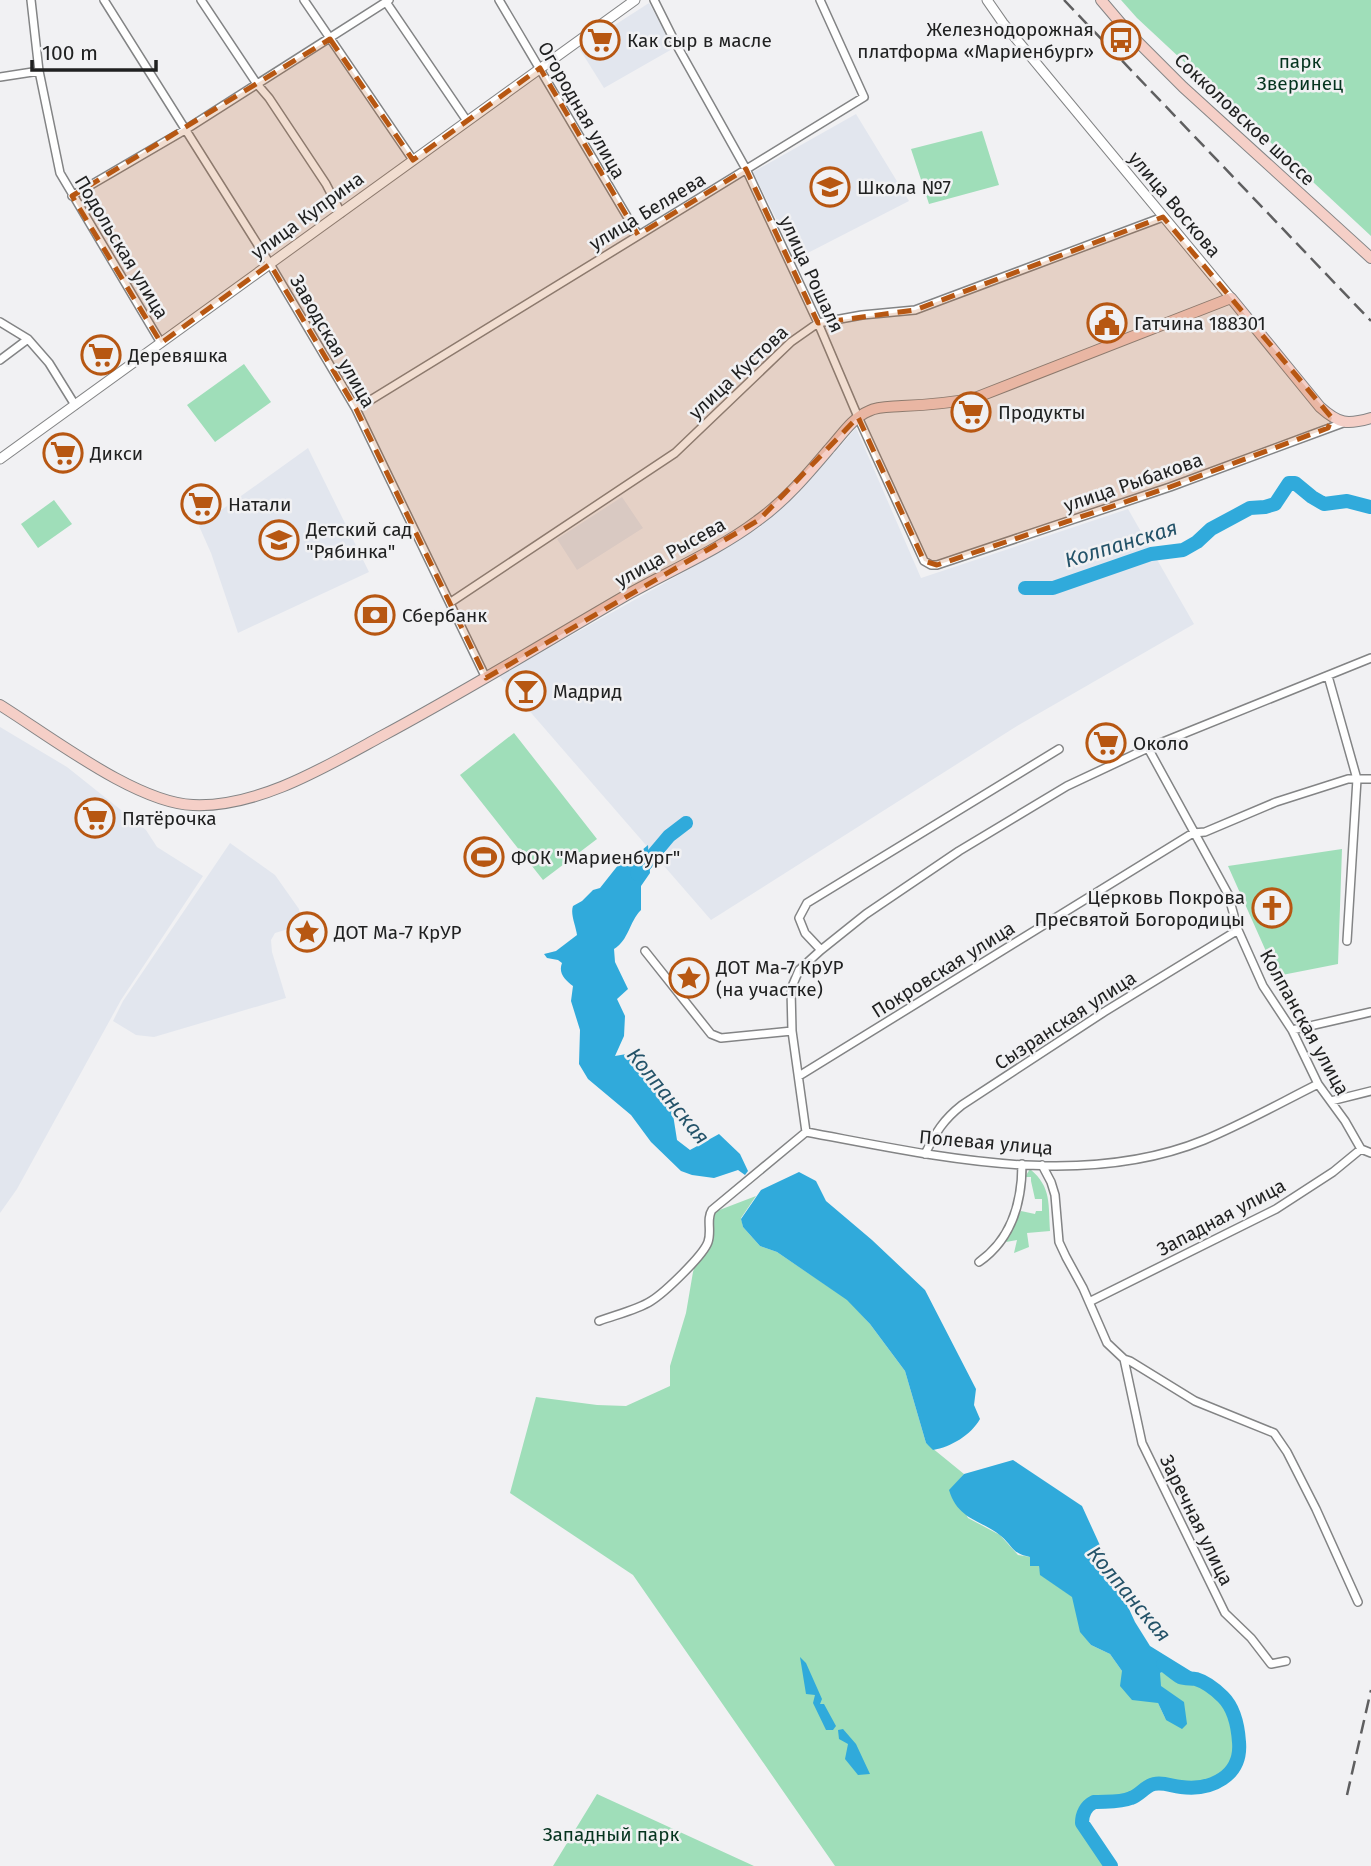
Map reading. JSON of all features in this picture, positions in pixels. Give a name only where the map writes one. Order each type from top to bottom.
[{"type":"main road","name":"Сокколовское шоссе","points":[[1101,0],[1129,33],[1183,87],[1370,257]]},
{"type":"main road","points":[[858,417],[872,409],[975,398],[1231,298]]},
{"type":"main road","name":"улица Воскова","points":[[1231,298],[1330,423],[1357,422],[1371,418]]},
{"type":"main road","name":"улица Рысева","points":[[0,705],[112,776],[178,803],[213,804],[274,790],[429,711],[733,537],[759,520],[794,489],[858,417]]},
{"type":"street","name":"Подольская улица","points":[[30,0],[39,71],[60,173],[160,343]]},
{"type":"street","name":"Заводская улица","points":[[104,0],[270,264],[356,410],[486,678]]},
{"type":"street","points":[[201,0],[257,84],[270,98],[326,184],[341,213]]},
{"type":"street","points":[[304,0],[413,160]]},
{"type":"street","name":"Огородная улица","points":[[499,0],[638,235]]},
{"type":"street","name":"улица Куприна","points":[[0,459],[635,0]]},
{"type":"street","name":"улица Рошаля","points":[[654,0],[746,169],[924,561],[931,565]]},
{"type":"street","name":"улица Беляева","points":[[356,410],[864,97],[820,0]]},
{"type":"street","name":"улица Воскова","points":[[987,0],[1231,298]]},
{"type":"street","points":[[72,196],[186,130],[387,1],[467,121]]},
{"type":"street","points":[[0,77],[39,71]]},
{"type":"street","name":"улица Кустова","points":[[451,602],[676,453],[791,342],[818,323],[915,310],[1163,217]]},
{"type":"street","points":[[0,322],[28,340],[49,363],[75,405]]},
{"type":"street","points":[[0,359],[28,340]]},
{"type":"street","name":"улица Рыбакова","points":[[931,565],[1170,487],[1330,423]]},
{"type":"street","points":[[599,1321],[651,1301],[685,1271],[709,1241],[709,1214],[712,1210],[806,1132],[792,1031],[791,989],[799,970],[821,950],[866,914],[959,850],[1067,786],[1147,748],[1371,658]]},
{"type":"street","points":[[1328,676],[1357,779],[1347,941]]},
{"type":"street","name":"Колпанская улица","points":[[1147,748],[1228,894],[1238,930],[1263,986],[1292,1030],[1318,1084],[1361,1149]]},
{"type":"street","points":[[821,950],[805,933],[799,918],[807,903],[1059,749]]},
{"type":"street","name":"Покровская улица","points":[[799,1076],[1193,833],[1205,832],[1288,798],[1348,779],[1371,779]]},
{"type":"street","name":"Сызранская улица","points":[[925,1154],[937,1130],[947,1117],[962,1105],[1104,1012],[1238,930]]},
{"type":"street","points":[[645,951],[711,1034],[721,1038],[792,1031]]},
{"type":"street","points":[[1292,1030],[1371,1012]]},
{"type":"street","name":"Полевая улица","points":[[806,1132],[925,1154],[1022,1164],[1042,1166],[1114,1163],[1203,1140],[1318,1084]]},
{"type":"street","points":[[1331,1101],[1371,1091]]},
{"type":"street","points":[[1361,1149],[1371,1153]]},
{"type":"street","name":"Западная улица","points":[[1089,1302],[1276,1209],[1333,1172],[1361,1149]]},
{"type":"street","points":[[979,1262],[990,1254],[1008,1231],[1018,1207],[1022,1164]]},
{"type":"street","points":[[1042,1166],[1055,1195],[1059,1241],[1107,1343],[1124,1359],[1195,1401],[1275,1433],[1316,1509],[1358,1602]]},
{"type":"street","name":"Заречная улица","points":[[1124,1359],[1142,1443],[1225,1613],[1251,1638],[1271,1664],[1286,1661]]},
{"type":"highlighted area","points":[[330,39],[413,160],[540,68],[638,235],[746,169],[818,323],[915,310],[1163,217],[1332,418],[1328,428],[1170,487],[937,565],[924,561],[858,417],[759,520],[486,678],[356,409],[270,264],[161,343],[72,196]]},
{"type":"shaded area","points":[[649,3],[674,48],[604,88],[579,48]]},
{"type":"shaded area","name":"Школа №7","points":[[856,114],[909,201],[796,259],[753,172]]},
{"type":"shaded area","points":[[856,428],[921,578],[1128,509],[1194,624],[1017,726],[711,920],[499,676],[760,527],[798,494]]},
{"type":"shaded area","name":"Детский сад \"Рябинка\"","points":[[308,448],[369,572],[238,633],[199,526]]},
{"type":"shaded area","points":[[622,497],[643,528],[577,570],[557,539]]},
{"type":"shaded area","points":[[0,727],[67,767],[146,830],[157,847],[203,876],[121,1000],[17,1189],[0,1213]]},
{"type":"shaded area","points":[[230,843],[275,875],[299,909],[301,925],[275,933],[271,940],[286,998],[154,1037],[136,1035],[113,1021],[123,1001]]},
{"type":"green space","name":"парк Зверинец","points":[[1121,0],[1371,0],[1371,236],[1137,18]]},
{"type":"green space","points":[[982,131],[999,185],[929,204],[911,149]]},
{"type":"green space","points":[[244,364],[271,402],[215,442],[187,405]]},
{"type":"green space","points":[[54,500],[72,524],[38,548],[21,524]]},
{"type":"green space","points":[[514,733],[597,839],[543,880],[460,775]]},
{"type":"green space","points":[[1342,849],[1338,964],[1277,976],[1228,866]]},
{"type":"green space","points":[[1030,1169],[1045,1190],[1049,1205],[1050,1231],[1027,1233],[1029,1247],[1014,1253],[1017,1240],[1006,1242],[1021,1211],[1035,1214],[1036,1211],[1042,1211],[1042,1199],[1035,1199],[1031,1177],[1025,1177]]},
{"type":"green space","points":[[756,1196],[741,1218],[743,1227],[760,1246],[777,1252],[848,1300],[870,1324],[905,1371],[926,1443],[964,1474],[953,1487],[968,1518],[1000,1535],[1018,1555],[1031,1557],[1039,1566],[1041,1575],[1073,1597],[1081,1632],[1091,1645],[1110,1654],[1122,1671],[1158,1703],[1166,1720],[1160,1686],[1160,1673],[1165,1671],[1199,1680],[1213,1688],[1230,1705],[1240,1751],[1230,1772],[1219,1781],[1206,1787],[1155,1784],[1128,1800],[1094,1802],[1085,1810],[1083,1825],[1111,1866],[835,1866],[633,1575],[510,1493],[536,1397],[626,1406],[670,1386],[670,1366],[686,1313],[693,1272],[697,1259],[709,1241],[709,1214]]},
{"type":"green space","name":"Западный парк","points":[[597,1794],[754,1866],[553,1866]]},
{"type":"water","points":[[648,845],[650,873],[641,886],[641,910],[623,941],[614,949],[615,962],[628,989],[617,999],[625,1016],[624,1036],[615,1056],[638,1052],[646,1062],[642,1068],[646,1081],[655,1080],[669,1089],[677,1140],[690,1150],[719,1134],[740,1154],[748,1171],[745,1175],[738,1170],[714,1178],[681,1171],[651,1142],[631,1115],[588,1079],[579,1064],[580,1030],[571,1001],[573,986],[563,976],[562,963],[547,958],[544,954],[556,951],[577,935],[573,906],[593,890],[600,888],[619,864]]},
{"type":"water","points":[[799,1172],[816,1181],[826,1201],[925,1290],[976,1389],[974,1405],[980,1419],[960,1439],[933,1450],[926,1443],[905,1371],[870,1324],[847,1300],[777,1252],[760,1246],[743,1227],[741,1219],[761,1190]]},
{"type":"water","points":[[1013,1460],[1082,1506],[1135,1622],[1150,1646],[1197,1675],[1199,1680],[1165,1671],[1160,1673],[1161,1686],[1184,1702],[1187,1724],[1182,1729],[1166,1720],[1158,1703],[1132,1700],[1120,1686],[1122,1671],[1110,1654],[1091,1645],[1080,1632],[1072,1597],[1040,1575],[1039,1566],[1030,1566],[1030,1557],[1016,1551],[993,1530],[970,1518],[953,1500],[949,1490],[964,1474]]},
{"type":"water","points":[[800,1657],[806,1663],[822,1699],[820,1704],[824,1704],[836,1726],[833,1730],[826,1730],[813,1703],[815,1695],[806,1694]]},
{"type":"water","points":[[843,1729],[856,1744],[870,1774],[858,1775],[845,1759],[848,1744],[839,1739],[838,1730]]},
{"type":"waterway","name":"Колпанская","points":[[1025,588],[1053,588],[1151,554],[1183,550],[1211,529],[1250,508],[1275,504],[1289,483],[1295,483],[1324,504],[1347,501],[1370,507]]},
{"type":"waterway","name":"Колпанская","points":[[637,874],[669,836],[686,823]]},
{"type":"waterway","name":"Колпанская","points":[[1111,1866],[1082,1823],[1089,1806],[1094,1802],[1127,1800],[1154,1784],[1192,1788],[1213,1783],[1230,1772],[1239,1754],[1236,1724],[1227,1701],[1207,1684],[1180,1677],[1163,1664]]},
{"type":"railway","points":[[1064,0],[1371,321]]},
{"type":"railway","points":[[1347,1795],[1371,1690]]},
{"type":"place","name":"Как сыр в масле","points":[[600,40]]},
{"type":"place","name":"Железнодорожная платформа «Мариенбург»","points":[[1121,40]]},
{"type":"place","name":"Школа №7","points":[[830,187]]},
{"type":"place","name":"Гатчина 188301","points":[[1107,323]]},
{"type":"place","name":"Деревяшка","points":[[101,355]]},
{"type":"place","name":"Продукты","points":[[971,412]]},
{"type":"place","name":"Дикси","points":[[63,453]]},
{"type":"place","name":"Натали","points":[[201,504]]},
{"type":"place","name":"Детский сад \"Рябинка\"","points":[[279,540]]},
{"type":"place","name":"Сбербанк","points":[[375,615]]},
{"type":"place","name":"Мадрид","points":[[526,691]]},
{"type":"place","name":"Около","points":[[1106,743]]},
{"type":"place","name":"Пятёрочка","points":[[95,818]]},
{"type":"place","name":"ФОК \"Мариенбург\"","points":[[484,857]]},
{"type":"place","name":"Церковь Покрова Пресвятой Богородицы","points":[[1272,908]]},
{"type":"place","name":"ДОТ Ма-7 КрУР","points":[[307,932]]},
{"type":"place","name":"ДОТ Ма-7 КрУР (на участке)","points":[[689,978]]}]
